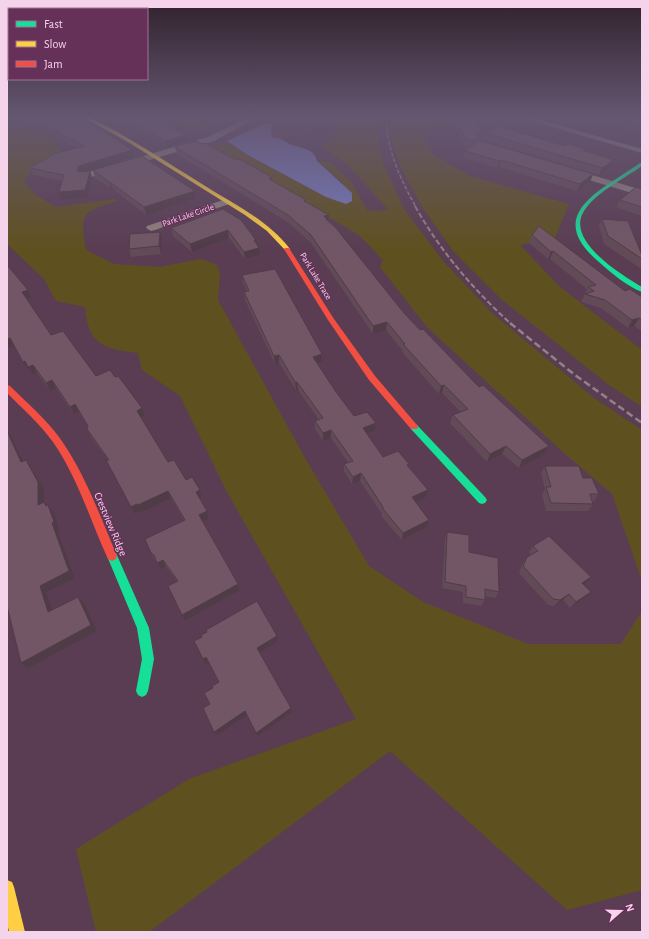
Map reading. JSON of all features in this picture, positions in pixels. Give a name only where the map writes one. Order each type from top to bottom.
[{"type":"street","points":[[85,176],[137,161]]},
{"type":"street","name":"Park Lake Trace","points":[[162,161],[265,227],[287,248],[331,320],[372,378],[434,450],[482,500]]},
{"type":"street","points":[[642,164],[583,210],[578,220],[579,232],[586,246],[602,262],[642,290]]},
{"type":"street","points":[[563,169],[642,193]]},
{"type":"street","name":"Park Lake Circle","points":[[151,228],[226,202]]},
{"type":"street","name":"Crestview Ridge","points":[[7,388],[41,422],[55,439],[69,460],[81,483],[143,628],[148,659],[142,691]]},
{"type":"street","points":[[7,887],[17,932]]},
{"type":"shaded area","points":[[7,161],[48,161],[31,170],[24,182],[36,195],[56,207],[115,199],[117,201],[96,208],[86,216],[83,229],[86,250],[114,264],[160,267],[200,259],[216,264],[220,273],[218,300],[305,458],[369,566],[423,602],[528,644],[621,644],[642,611],[642,890],[567,910],[390,751],[149,932],[96,932],[76,849],[189,779],[356,719],[227,492],[180,396],[142,370],[138,353],[107,347],[100,343],[90,330],[85,307],[56,301],[44,279],[7,244]]},
{"type":"shaded area","points":[[236,161],[267,161],[344,184],[317,161],[331,162],[352,183],[367,210],[380,211],[388,209],[343,161],[382,161],[404,209],[443,261],[493,314],[594,398],[642,430],[642,581],[612,494],[563,452],[428,328],[380,267],[383,260],[360,236]]},
{"type":"shaded area","points":[[399,161],[444,161],[470,176],[569,204],[555,238],[520,245],[560,287],[642,350],[642,407],[609,385],[501,299],[453,251],[420,204]]},
{"type":"water","points":[[259,161],[317,161],[352,193],[352,201],[346,204],[326,197]]},
{"type":"building","points":[[42,161],[96,161],[79,166],[77,170],[79,172],[90,171],[85,190],[59,192],[64,175],[30,168]]},
{"type":"building","points":[[125,161],[149,161],[195,191],[144,207],[93,170]]},
{"type":"building","points":[[198,161],[242,161],[268,175],[272,178],[269,179],[329,215],[324,216],[336,228],[404,313],[420,330],[423,329],[479,387],[483,385],[549,446],[522,460],[506,446],[490,454],[453,415],[468,409],[444,385],[441,386],[403,344],[405,344],[387,322],[373,326],[311,235],[288,215]]},
{"type":"building","points":[[504,161],[549,161],[593,174],[580,184]]},
{"type":"building","points":[[578,161],[613,161],[602,168]]},
{"type":"building","points":[[636,187],[642,189],[642,207],[620,200]]},
{"type":"building","points":[[223,209],[241,220],[256,240],[254,240],[259,248],[244,252],[228,230],[190,244],[171,228]]},
{"type":"building","points":[[602,219],[628,221],[642,255],[642,259],[608,236]]},
{"type":"building","points":[[539,226],[625,291],[630,289],[642,297],[642,320],[639,318],[632,320],[605,300],[585,294],[594,291],[588,287],[596,285],[553,251],[551,252],[532,235]]},
{"type":"building","points":[[160,232],[159,246],[129,249],[130,234]]},
{"type":"building","points":[[7,265],[28,290],[22,292],[51,335],[63,331],[96,376],[110,370],[115,377],[118,376],[142,408],[137,411],[168,462],[174,460],[186,480],[192,477],[200,490],[196,492],[207,511],[199,515],[238,584],[182,615],[168,586],[178,581],[163,560],[157,563],[145,539],[185,520],[168,491],[131,507],[106,460],[109,460],[87,429],[88,426],[75,404],[70,407],[52,380],[46,383],[33,365],[28,367],[25,361],[23,362],[10,338],[7,339]]},
{"type":"building","points":[[275,269],[322,354],[313,357],[336,392],[354,416],[367,412],[376,423],[363,428],[383,457],[398,451],[409,464],[407,465],[428,490],[412,497],[429,520],[403,533],[383,509],[361,473],[353,477],[344,464],[353,461],[331,430],[323,433],[315,421],[323,418],[297,382],[295,382],[279,355],[274,356],[244,292],[249,291],[242,275]]},
{"type":"building","points":[[7,431],[21,462],[26,460],[38,482],[38,505],[44,502],[46,506],[48,505],[54,522],[52,523],[69,571],[40,586],[48,612],[78,597],[91,625],[21,663],[7,606]]},
{"type":"building","points":[[545,466],[579,466],[583,478],[592,478],[599,494],[590,494],[593,504],[551,503],[546,487],[551,487]]},
{"type":"building","points":[[447,532],[469,535],[469,552],[498,558],[499,592],[485,589],[485,600],[466,597],[466,586],[445,582]]},
{"type":"building","points":[[549,536],[591,577],[582,583],[591,592],[576,602],[569,594],[560,600],[553,599],[523,566],[527,557],[538,551],[533,546]]},
{"type":"building","points":[[257,601],[277,636],[257,648],[291,708],[256,733],[245,711],[214,732],[203,708],[210,704],[204,693],[213,688],[212,686],[219,682],[206,657],[203,659],[194,641],[202,637],[201,635],[207,632],[206,630]]},
{"type":"railway","points":[[394,161],[416,207]]},
{"type":"railway","points":[[415,206],[435,238],[458,269],[483,297],[511,324]]},
{"type":"railway","points":[[510,323],[575,375],[642,423]]},
{"type":"traffic: fast","points":[[642,164],[608,187],[584,207],[580,213],[578,225],[581,236],[588,248],[610,268],[642,290]]},
{"type":"traffic: fast","points":[[414,427],[482,500]]},
{"type":"traffic: fast","points":[[112,556],[143,628],[148,659],[142,691]]},
{"type":"traffic: slow","points":[[161,161],[236,206],[269,230],[287,249]]},
{"type":"traffic: slow","points":[[7,887],[17,932]]},
{"type":"traffic: jam","points":[[287,249],[331,320],[372,378],[414,427]]},
{"type":"traffic: jam","points":[[7,388],[45,426],[65,453],[87,496],[112,556]]}]
